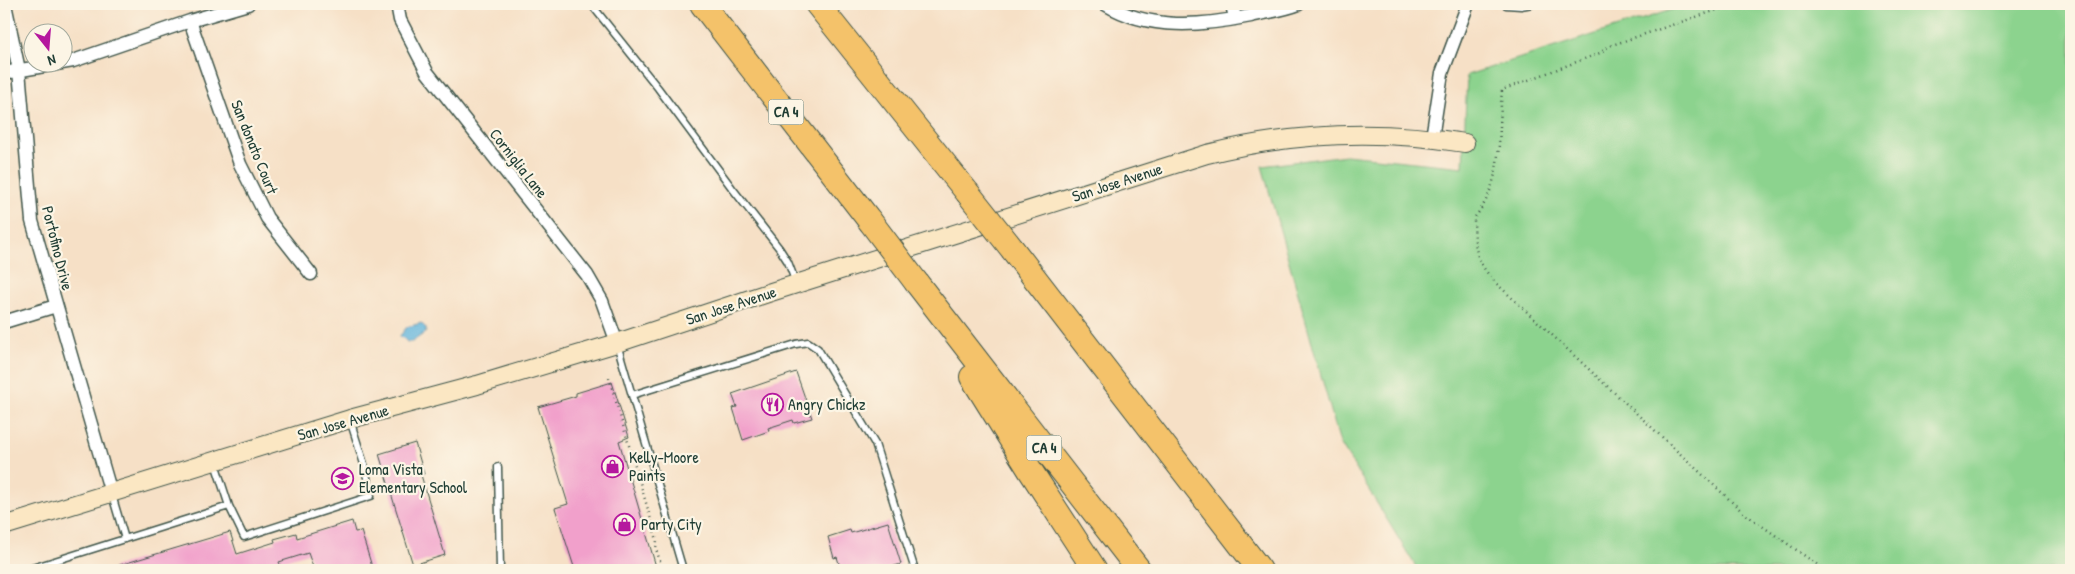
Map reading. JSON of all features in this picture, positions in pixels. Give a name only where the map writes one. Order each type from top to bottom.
[{"type":"highway","name":"CA 4","points":[[702,4],[1139,570]]},
{"type":"highway","points":[[817,4],[1013,250],[1260,570]]},
{"type":"highway","points":[[949,326],[962,359],[984,397],[1095,570]]},
{"type":"street","name":"Portofino Drive","points":[[5,4],[19,70],[32,221],[111,493]]},
{"type":"street","points":[[4,73],[74,62],[190,21],[248,4]]},
{"type":"street","name":"Corniglia Lane","points":[[397,4],[400,20],[428,72],[587,275],[602,301],[617,343]]},
{"type":"street","points":[[1104,4],[1135,18],[1160,24],[1190,25],[1235,19],[1289,8],[1299,4]]},
{"type":"street","points":[[1232,4],[1235,19]]},
{"type":"street","points":[[1432,138],[1442,73],[1468,4]]},
{"type":"street","name":"San donato Court","points":[[190,21],[240,164],[267,218],[311,274]]},
{"type":"street","name":"San Jose Avenue","points":[[4,526],[350,419],[477,385],[617,343],[796,284],[1198,157],[1239,146],[1281,139],[1347,135],[1432,138],[1465,143]]},
{"type":"street","points":[[4,322],[56,306]]},
{"type":"lane","points":[[591,4],[658,88],[779,248],[788,262],[796,284]]},
{"type":"lane","points":[[1506,5],[1521,6],[1532,4]]},
{"type":"lane","points":[[632,395],[796,344],[808,342],[818,349],[875,444],[916,570]]},
{"type":"lane","points":[[617,343],[683,570]]},
{"type":"lane","points":[[214,461],[228,506],[244,537],[371,496],[364,464],[350,419]]},
{"type":"lane","points":[[498,467],[500,570]]},
{"type":"lane","points":[[111,493],[124,540]]},
{"type":"lane","points":[[26,570],[228,506]]},
{"type":"path","points":[[1735,4],[1608,46],[1600,52],[1502,90],[1498,159],[1494,178],[1485,202],[1474,218],[1474,244],[1481,268],[1504,291],[1746,514],[1825,570]]},
{"type":"path","points":[[609,378],[657,540],[656,548],[663,570]]},
{"type":"green space","points":[[1690,4],[2071,4],[2071,570],[1418,570],[1340,443],[1262,166],[1346,155],[1463,167],[1467,75]]},
{"type":"water","points":[[421,323],[426,328],[426,332],[412,342],[407,342],[399,337],[407,327]]},
{"type":"building","points":[[796,372],[812,418],[794,423],[793,420],[768,428],[769,431],[743,440],[733,408],[737,407],[732,394]]},
{"type":"building","points":[[612,382],[629,437],[619,441],[657,570],[575,570],[555,508],[568,504],[538,407],[576,396],[576,393]]},
{"type":"building","points":[[415,443],[424,474],[421,475],[445,555],[413,565],[379,454]]},
{"type":"building","points":[[352,521],[355,532],[361,531],[373,570],[314,570],[308,553],[279,562],[282,570],[114,570],[113,567],[230,532],[237,554],[275,542],[274,539],[296,533],[297,538]]},
{"type":"building","points":[[888,522],[901,564],[882,570],[841,570],[837,557],[834,558],[828,537],[850,530],[851,533]]},
{"type":"place","name":"Angry Chickz","points":[[772,404]]},
{"type":"place","name":"Kelly-Moore Paints","points":[[613,466]]},
{"type":"place","name":"Loma Vista Elementary School","points":[[343,478]]},
{"type":"place","name":"Party City","points":[[625,524]]}]
